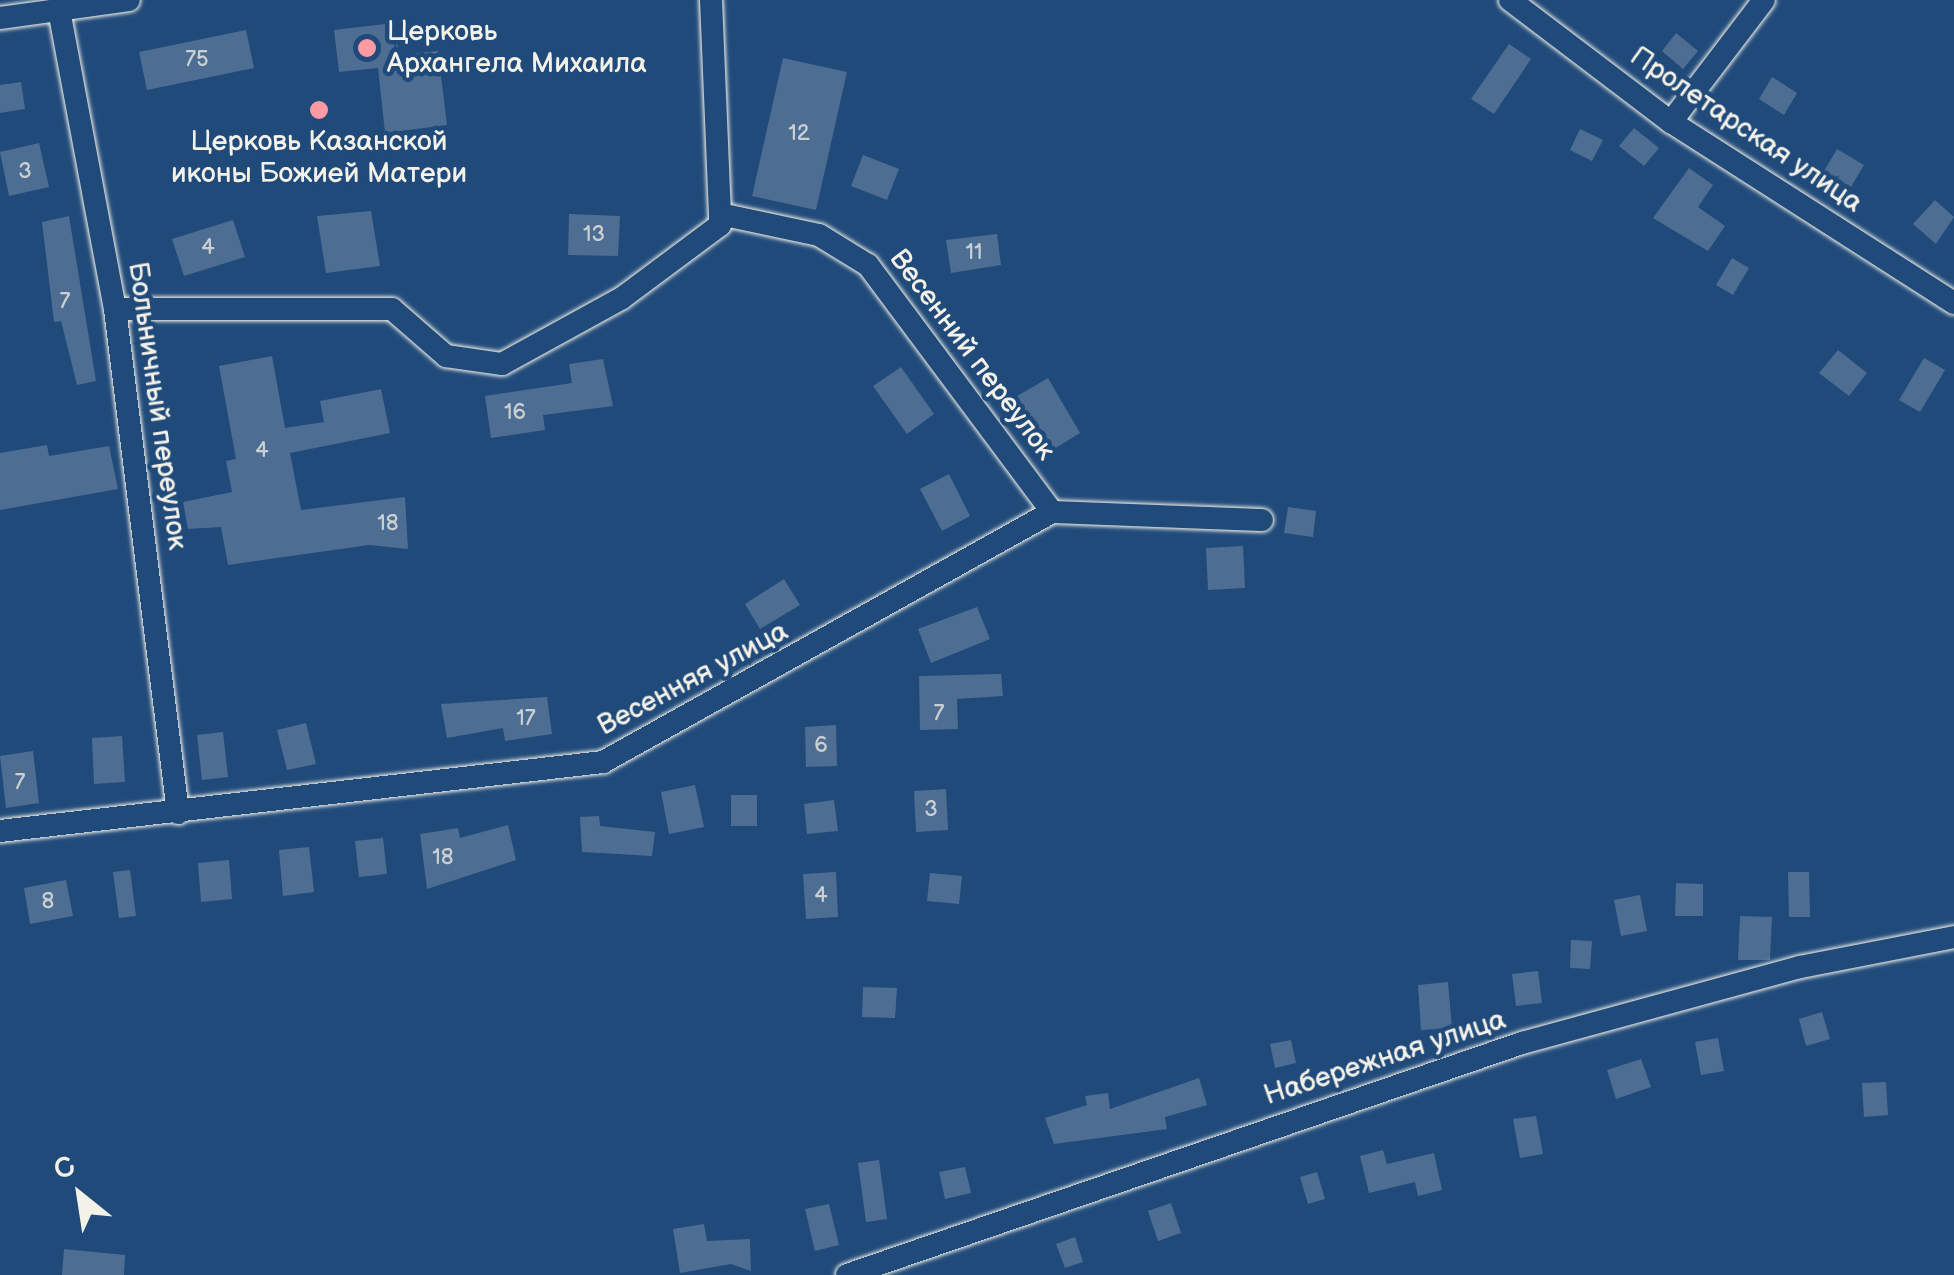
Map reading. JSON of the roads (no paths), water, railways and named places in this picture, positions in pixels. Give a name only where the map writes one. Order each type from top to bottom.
[{"type":"street","points":[[0,18],[129,0]]},
{"type":"street","points":[[115,309],[392,309],[446,356],[502,364],[622,298],[720,225],[711,0]]},
{"type":"street","name":"Пролетарская улица","points":[[1510,0],[1672,122],[1954,304]]},
{"type":"street","points":[[1672,122],[1764,0]]},
{"type":"street","name":"Больничный переулок","points":[[60,10],[115,309],[178,813]]},
{"type":"street","name":"Весенний переулок","points":[[720,214],[818,236],[868,264],[1052,512]]},
{"type":"street","points":[[1052,512],[1262,520]]},
{"type":"street","name":"Весенняя улица","points":[[0,831],[603,762],[1052,512]]},
{"type":"street","name":"Набережная улица","points":[[847,1275],[1522,1044],[1800,967],[1954,938]]},
{"type":"place","name":"Церковь Архангела Михаила","points":[[367,48]]},
{"type":"place","name":"Церковь Казанской иконы Божией Матери","points":[[319,110]]}]
